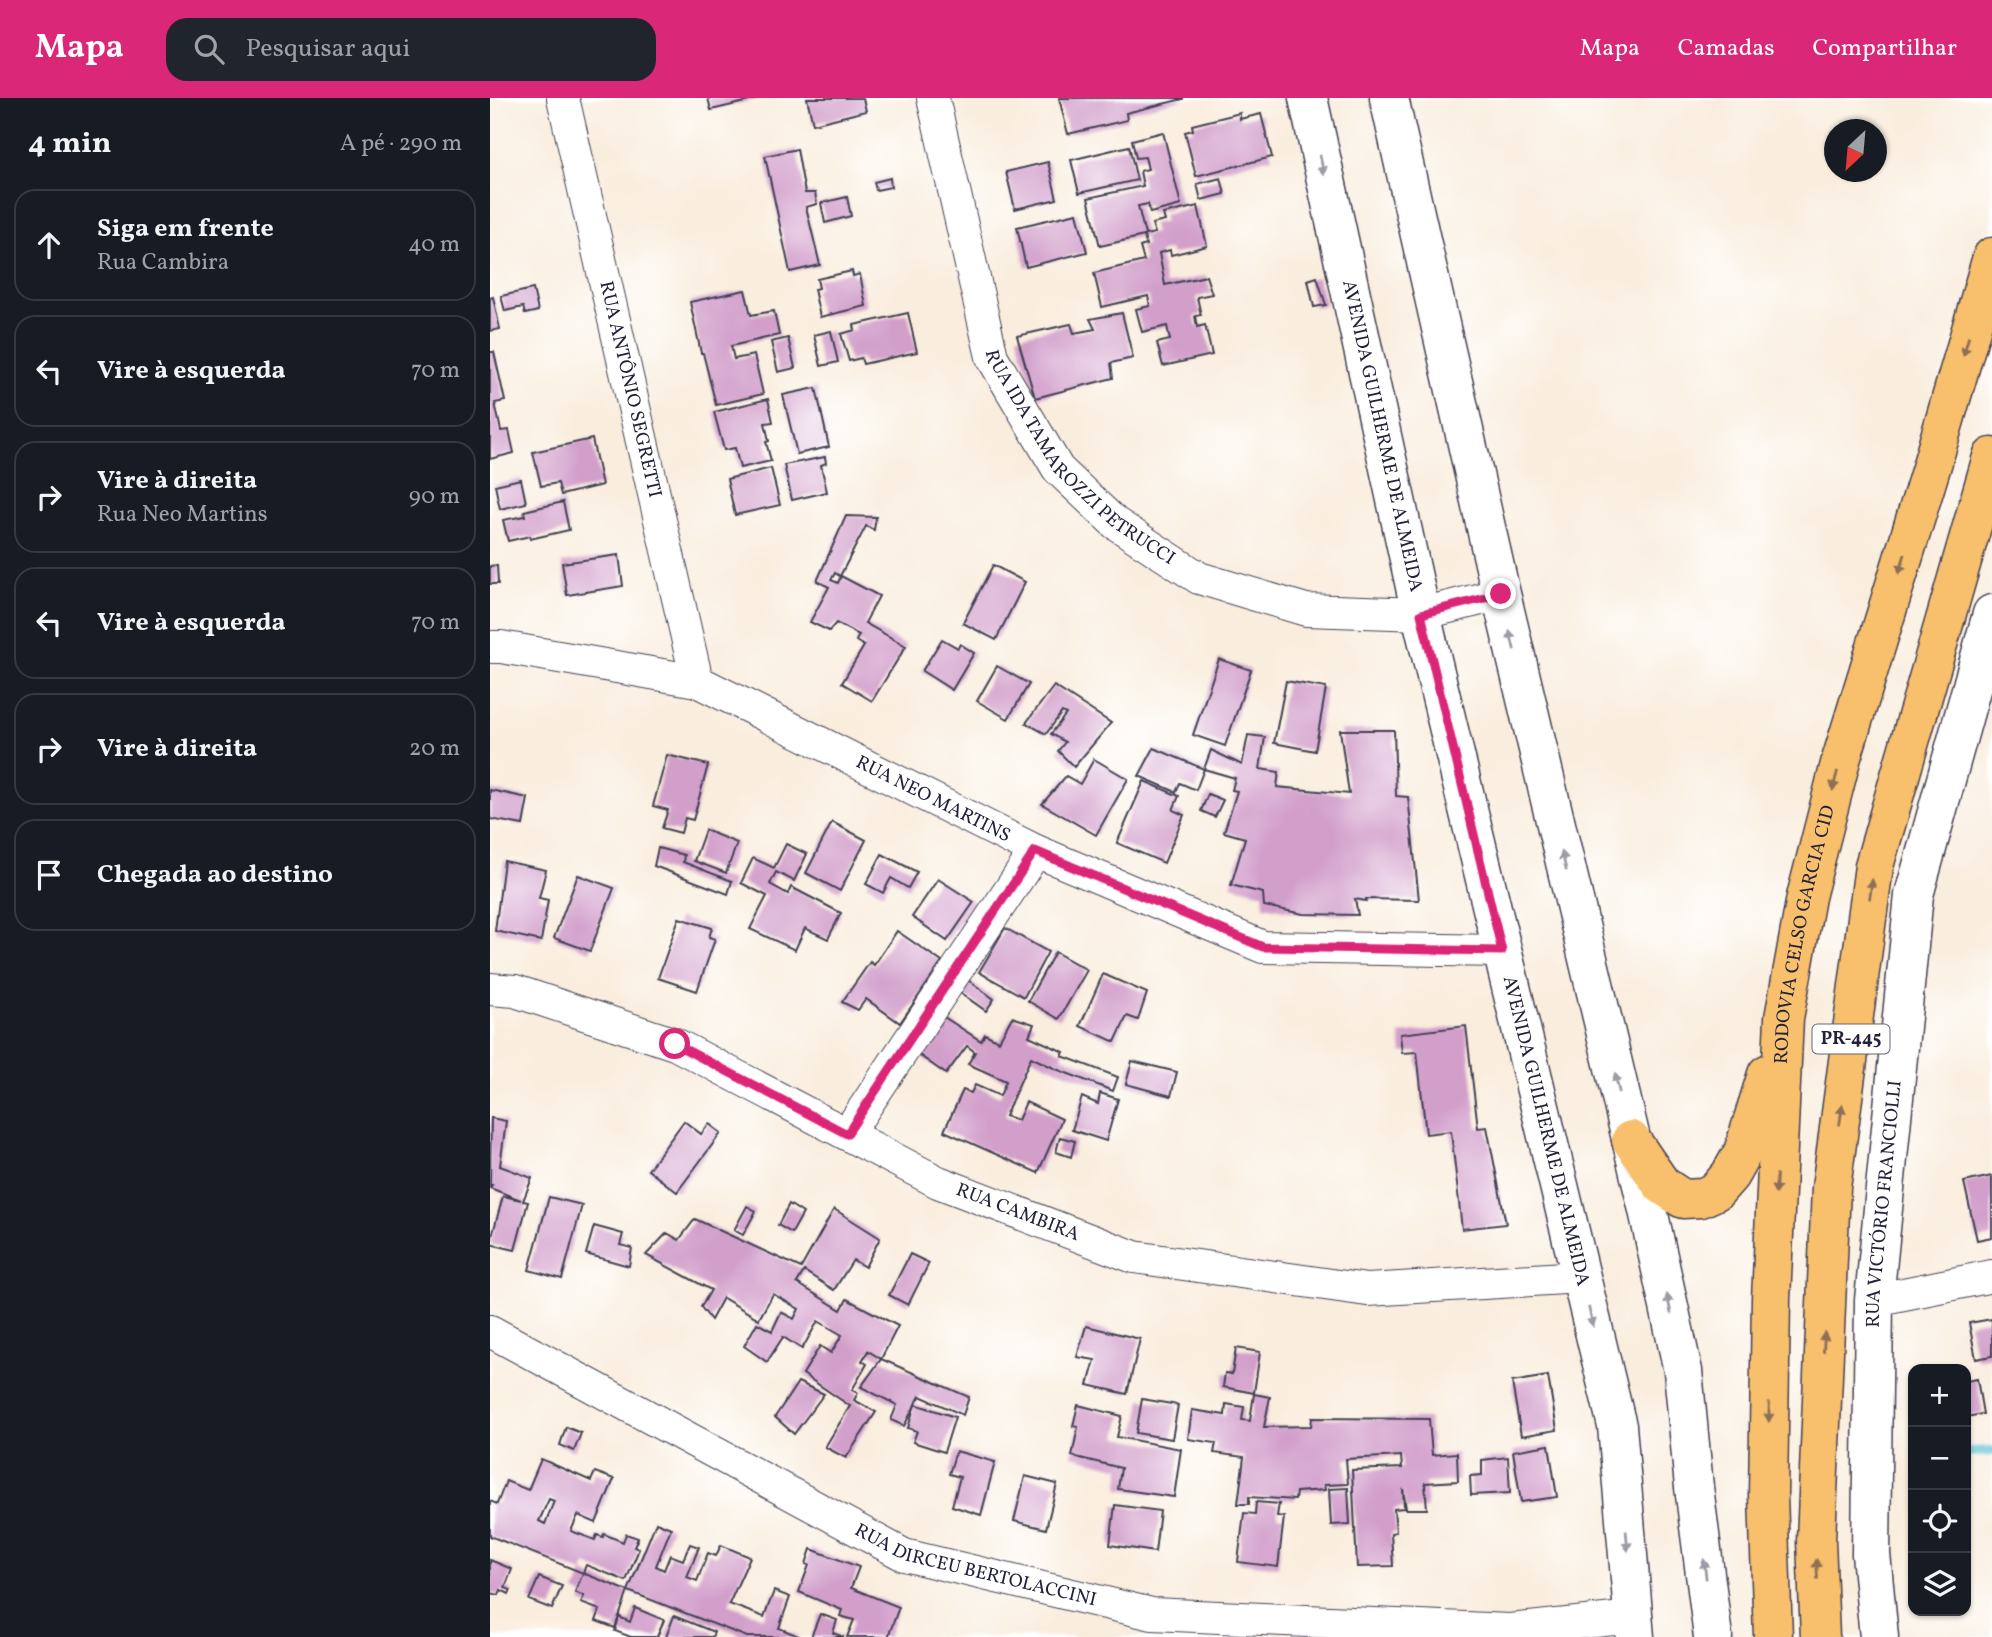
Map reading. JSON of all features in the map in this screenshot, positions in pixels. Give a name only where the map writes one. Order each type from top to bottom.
[{"type":"highway","name":"RODOVIA CELSO GARCIA CID","points":[[1773,1637],[1768,1496],[1771,1299],[1784,1018],[1806,897],[1841,760],[1931,468],[1992,257]]},
{"type":"highway","name":"PR-445","points":[[1820,1637],[1816,1541],[1831,1188],[1874,866],[1992,457]]},
{"type":"highway","points":[[1631,1140],[1662,1185],[1683,1199],[1701,1198],[1716,1191],[1730,1175],[1743,1152],[1784,1018]]},
{"type":"street","name":"RUA ANTÔNIO SEGRETTI","points":[[564,98],[697,681]]},
{"type":"street","name":"RUA IDA TAMAROZZI PETRUCCI","points":[[933,98],[992,357],[1058,469],[1115,523],[1199,578],[1306,610],[1421,614],[1501,594]]},
{"type":"street","name":"AVENIDA GUILHERME DE ALMEIDA","points":[[1308,98],[1421,614],[1617,1426],[1634,1627]]},
{"type":"street","points":[[1389,98],[1501,594],[1648,1210],[1683,1371],[1713,1637]]},
{"type":"street","name":"RUA VICTÓRIO FRANCIOLLI","points":[[1879,1637],[1871,1554],[1874,1300],[1914,895],[1992,614]]},
{"type":"street","name":"RUA NEO MARTINS","points":[[490,647],[697,681],[1035,851],[1263,947],[1502,951]]},
{"type":"street","points":[[847,1134],[1035,851]]},
{"type":"street","name":"RUA CAMBIRA","points":[[490,989],[516,991],[675,1044],[938,1182],[1134,1257],[1367,1290],[1581,1277]]},
{"type":"street","points":[[1874,1300],[1992,1276]]},
{"type":"street","name":"RUA DIRCEU BERTOLACCINI","points":[[490,1331],[904,1555],[1146,1625],[1508,1633],[1634,1627]]},
{"type":"building","points":[[708,98],[758,98],[758,99],[711,110]]},
{"type":"building","points":[[807,98],[863,98],[866,111],[813,124]]},
{"type":"building","points":[[1059,98],[1183,99],[1126,113],[1127,120],[1068,134]]},
{"type":"building","points":[[1240,113],[1240,119],[1261,114],[1272,157],[1196,176],[1185,132],[1193,130],[1192,125]]},
{"type":"building","points":[[1163,132],[1181,205],[1150,213],[1148,204],[1138,206],[1145,235],[1155,233],[1152,224],[1165,221],[1163,214],[1198,206],[1207,246],[1171,255],[1170,250],[1159,253],[1165,285],[1206,276],[1212,294],[1197,297],[1201,315],[1195,316],[1197,327],[1205,325],[1212,355],[1163,366],[1157,343],[1170,340],[1167,326],[1142,332],[1136,309],[1150,306],[1148,296],[1102,307],[1094,273],[1144,261],[1140,247],[1146,245],[1144,236],[1100,246],[1088,198],[1143,186],[1140,171],[1148,169],[1145,157],[1136,158],[1132,140]]},
{"type":"building","points":[[1129,146],[1137,180],[1079,193],[1071,160]]},
{"type":"building","points":[[797,149],[805,193],[815,193],[817,204],[806,207],[820,265],[790,272],[765,156]]},
{"type":"building","points":[[1048,162],[1057,199],[1015,209],[1006,172]]},
{"type":"building","points":[[890,178],[891,187],[876,190],[874,182]]},
{"type":"building","points":[[1221,178],[1225,194],[1201,200],[1197,184]]},
{"type":"building","points":[[847,197],[851,216],[825,223],[821,203]]},
{"type":"building","points":[[1077,213],[1087,252],[1026,267],[1017,227]]},
{"type":"building","points":[[852,271],[853,276],[860,274],[866,306],[820,317],[814,289],[819,288],[817,279]]},
{"type":"building","points":[[1317,277],[1326,305],[1314,307],[1308,280]]},
{"type":"building","points":[[533,289],[538,311],[525,314],[523,307],[505,311],[501,296]]},
{"type":"building","points":[[745,290],[751,315],[774,311],[779,335],[731,346],[734,359],[754,355],[763,394],[716,405],[690,302]]},
{"type":"building","points":[[493,297],[500,329],[490,331],[490,298]]},
{"type":"building","points":[[908,313],[917,352],[863,364],[861,358],[849,361],[841,334],[855,330],[854,325]]},
{"type":"building","points":[[1122,313],[1133,358],[1111,363],[1113,378],[1035,398],[1017,336],[1071,324],[1074,333],[1095,329],[1090,319]]},
{"type":"building","points":[[831,331],[838,362],[821,366],[814,335]]},
{"type":"building","points":[[788,338],[795,368],[778,372],[771,342]]},
{"type":"building","points":[[490,352],[494,352],[505,401],[495,403],[501,431],[509,430],[514,453],[490,459]]},
{"type":"building","points":[[816,388],[829,447],[797,454],[783,395]]},
{"type":"building","points":[[768,399],[773,422],[765,423],[771,461],[740,468],[735,448],[724,450],[714,412]]},
{"type":"building","points":[[592,439],[602,485],[561,495],[558,483],[541,486],[533,452]]},
{"type":"building","points":[[825,457],[826,463],[821,465],[827,492],[792,500],[784,465]]},
{"type":"building","points":[[771,468],[780,505],[735,515],[727,479]]},
{"type":"building","points":[[521,479],[526,503],[500,509],[495,485]]},
{"type":"building","points":[[563,502],[569,530],[508,541],[503,520],[525,516],[524,511]]},
{"type":"building","points":[[846,516],[876,517],[874,530],[866,526],[840,576],[835,573],[831,580],[838,583],[841,576],[879,596],[865,623],[906,646],[872,701],[842,683],[864,646],[856,641],[859,635],[836,623],[829,631],[810,622],[829,587],[817,581]]},
{"type":"building","points":[[619,555],[623,586],[567,595],[562,563]]},
{"type":"building","points":[[497,565],[498,584],[490,584],[490,566]]},
{"type":"building","points":[[993,565],[1025,582],[996,640],[963,623]]},
{"type":"building","points":[[942,639],[958,648],[960,644],[974,653],[952,690],[922,671]]},
{"type":"building","points":[[1219,659],[1251,670],[1225,746],[1193,735]]},
{"type":"building","points":[[997,666],[1029,684],[1008,719],[977,701]]},
{"type":"building","points":[[1286,681],[1326,688],[1315,751],[1274,743]]},
{"type":"building","points":[[1054,686],[1111,723],[1074,767],[1058,751],[1065,742],[1051,734],[1066,714],[1062,712],[1046,734],[1026,723]]},
{"type":"building","points":[[1340,730],[1394,730],[1396,796],[1408,797],[1419,900],[1355,899],[1358,915],[1303,914],[1264,906],[1263,893],[1231,885],[1245,838],[1224,832],[1237,791],[1232,790],[1235,778],[1204,769],[1211,750],[1242,765],[1248,735],[1265,737],[1260,769],[1279,772],[1277,787],[1349,794]]},
{"type":"building","points":[[1154,748],[1204,769],[1196,790],[1180,783],[1176,792],[1139,776]]},
{"type":"building","points":[[667,755],[708,765],[693,820],[685,818],[681,833],[662,828],[668,810],[653,806]]},
{"type":"building","points":[[1094,759],[1128,779],[1096,835],[1042,804],[1066,776],[1080,784]]},
{"type":"building","points":[[1144,781],[1179,796],[1173,810],[1184,815],[1164,863],[1117,843]]},
{"type":"building","points":[[490,790],[528,798],[523,825],[490,819]]},
{"type":"building","points":[[1208,794],[1223,800],[1215,817],[1201,811]]},
{"type":"building","points":[[832,822],[866,840],[840,891],[806,873]]},
{"type":"building","points":[[705,830],[737,843],[726,873],[694,861]]},
{"type":"building","points":[[786,844],[807,854],[794,881],[776,872],[770,884],[788,894],[791,887],[841,913],[828,939],[805,928],[795,950],[750,929],[767,896],[741,883],[753,858],[774,868]]},
{"type":"building","points":[[658,848],[684,855],[683,862],[732,881],[728,894],[654,866]]},
{"type":"building","points":[[882,854],[917,872],[908,888],[891,878],[883,893],[866,884]]},
{"type":"building","points":[[504,861],[546,870],[539,898],[548,900],[541,941],[495,931]]},
{"type":"building","points":[[578,875],[614,888],[590,951],[554,938]]},
{"type":"building","points":[[938,879],[974,902],[947,941],[912,917]]},
{"type":"building","points":[[679,918],[712,928],[709,937],[715,939],[697,991],[658,978]]},
{"type":"building","points":[[1005,928],[1048,952],[1024,997],[979,972]]},
{"type":"building","points":[[897,931],[942,962],[900,1023],[866,999],[858,1010],[842,1002],[870,962],[874,965]]},
{"type":"building","points":[[1055,952],[1087,970],[1059,1019],[1028,1001]]},
{"type":"building","points":[[1103,974],[1147,993],[1138,1020],[1127,1016],[1115,1042],[1080,1026]]},
{"type":"building","points":[[964,977],[994,999],[986,1011],[955,989]]},
{"type":"building","points":[[944,1017],[981,1041],[985,1034],[999,1041],[1012,1017],[1034,1024],[1029,1036],[1064,1052],[1062,1056],[1118,1077],[1113,1091],[1031,1057],[1005,1116],[1018,1120],[1026,1102],[1062,1119],[1038,1173],[944,1131],[963,1090],[971,1093],[975,1085],[1000,1096],[1006,1081],[968,1064],[975,1052],[967,1046],[946,1074],[909,1048],[927,1040]]},
{"type":"building","points":[[1466,1026],[1478,1128],[1487,1127],[1506,1224],[1462,1229],[1451,1131],[1426,1134],[1417,1052],[1402,1053],[1400,1034]]},
{"type":"building","points":[[1132,1061],[1177,1072],[1171,1096],[1126,1084]]},
{"type":"building","points":[[1100,1093],[1118,1099],[1106,1141],[1072,1130],[1082,1097],[1098,1104]]},
{"type":"building","points":[[491,1118],[506,1121],[500,1166],[532,1178],[523,1201],[528,1202],[515,1250],[490,1244],[503,1196],[521,1200],[490,1188]]},
{"type":"building","points":[[684,1121],[701,1134],[709,1124],[721,1133],[677,1192],[648,1170]]},
{"type":"building","points":[[1060,1137],[1075,1141],[1071,1157],[1056,1152]]},
{"type":"building","points":[[1992,1176],[1992,1237],[1977,1240],[1964,1182]]},
{"type":"building","points":[[549,1197],[582,1205],[562,1279],[529,1270]]},
{"type":"building","points":[[789,1204],[803,1213],[792,1233],[778,1225]]},
{"type":"building","points":[[747,1206],[756,1211],[743,1235],[734,1230]]},
{"type":"building","points":[[834,1209],[880,1238],[865,1267],[853,1260],[834,1290],[804,1271],[797,1283],[841,1310],[847,1299],[898,1326],[881,1359],[868,1351],[862,1361],[867,1364],[852,1390],[858,1393],[854,1400],[876,1412],[846,1458],[825,1447],[850,1406],[803,1374],[820,1346],[831,1353],[842,1335],[818,1321],[802,1349],[783,1337],[767,1362],[744,1346],[757,1323],[772,1331],[781,1312],[794,1319],[799,1309],[773,1294],[759,1319],[723,1298],[711,1320],[701,1307],[711,1290],[646,1255],[667,1233],[679,1240],[695,1219],[801,1268]]},
{"type":"building","points":[[594,1226],[623,1234],[620,1245],[632,1248],[629,1266],[586,1254]]},
{"type":"building","points":[[910,1254],[929,1263],[908,1305],[889,1295]]},
{"type":"building","points":[[1992,1319],[1992,1356],[1976,1359],[1969,1323]]},
{"type":"building","points":[[1086,1326],[1140,1339],[1127,1394],[1088,1385],[1095,1360],[1077,1357]]},
{"type":"building","points":[[1236,1348],[1260,1352],[1254,1393],[1223,1387],[1225,1373],[1232,1374]]},
{"type":"building","points":[[881,1359],[969,1397],[963,1415],[920,1396],[904,1426],[891,1420],[897,1405],[861,1387]]},
{"type":"building","points":[[1548,1376],[1557,1430],[1521,1436],[1512,1382]]},
{"type":"building","points":[[1977,1379],[1983,1414],[1971,1416],[1971,1380]]},
{"type":"building","points":[[798,1382],[824,1394],[794,1434],[775,1417]]},
{"type":"building","points":[[1254,1394],[1270,1397],[1264,1427],[1311,1426],[1312,1418],[1429,1419],[1432,1455],[1457,1453],[1458,1481],[1425,1483],[1427,1509],[1406,1509],[1403,1489],[1404,1508],[1394,1509],[1396,1532],[1391,1533],[1393,1566],[1357,1567],[1352,1470],[1402,1468],[1401,1456],[1346,1459],[1348,1484],[1324,1485],[1325,1490],[1296,1492],[1295,1500],[1249,1497],[1249,1504],[1238,1504],[1244,1457],[1214,1453],[1216,1443],[1188,1439],[1192,1410],[1225,1415],[1226,1404],[1244,1407],[1242,1420],[1250,1421]]},
{"type":"building","points":[[1142,1399],[1178,1405],[1172,1439],[1136,1433]]},
{"type":"building","points":[[915,1404],[955,1417],[944,1452],[913,1442],[917,1431],[908,1428]]},
{"type":"building","points":[[1078,1405],[1122,1416],[1117,1437],[1181,1449],[1174,1497],[1118,1489],[1121,1468],[1072,1456],[1078,1427],[1073,1426]]},
{"type":"building","points":[[566,1427],[581,1433],[574,1451],[560,1445]]},
{"type":"building","points":[[1549,1445],[1557,1497],[1521,1502],[1513,1451]]},
{"type":"building","points":[[956,1451],[995,1462],[981,1515],[952,1506],[960,1477],[949,1474]]},
{"type":"building","points":[[1508,1457],[1510,1493],[1471,1495],[1470,1476],[1482,1475],[1482,1460]]},
{"type":"building","points":[[541,1459],[591,1481],[595,1472],[614,1479],[596,1523],[578,1515],[571,1531],[595,1540],[597,1535],[603,1537],[604,1534],[623,1542],[626,1534],[638,1538],[634,1547],[639,1549],[626,1581],[586,1565],[583,1573],[490,1536],[490,1501],[497,1504],[506,1481],[528,1490]],"holes":[[[549,1499],[554,1501],[545,1524],[539,1521]]]},
{"type":"building","points":[[1025,1476],[1057,1484],[1046,1529],[1014,1521]]},
{"type":"building","points":[[1348,1488],[1350,1524],[1331,1525],[1329,1489]]},
{"type":"building","points":[[1256,1502],[1279,1504],[1277,1516],[1284,1517],[1278,1567],[1238,1562],[1244,1513],[1255,1514]]},
{"type":"building","points":[[1115,1505],[1160,1511],[1155,1552],[1110,1545]]},
{"type":"building","points":[[656,1522],[671,1528],[656,1566],[664,1570],[670,1555],[683,1560],[690,1544],[699,1547],[687,1577],[697,1581],[708,1553],[716,1556],[721,1545],[750,1557],[729,1604],[764,1617],[774,1591],[790,1597],[779,1628],[801,1637],[747,1637],[628,1591]]},
{"type":"building","points":[[811,1549],[859,1567],[851,1588],[899,1607],[888,1637],[847,1637],[854,1620],[840,1616],[842,1610],[799,1592],[809,1565],[806,1564]]},
{"type":"building","points":[[490,1560],[512,1569],[505,1588],[511,1590],[509,1594],[501,1590],[499,1595],[490,1593]]},
{"type":"building","points":[[583,1573],[628,1591],[615,1628],[596,1621],[600,1610],[581,1603],[584,1596],[575,1592]]},
{"type":"building","points":[[539,1577],[562,1586],[552,1609],[529,1600]]},
{"type":"building","points":[[635,1608],[664,1620],[657,1637],[631,1637],[615,1631],[619,1617],[630,1622]]},
{"type":"building","points":[[820,1614],[837,1620],[833,1633],[844,1637],[811,1637]]},
{"type":"building","points":[[674,1616],[714,1632],[712,1637],[666,1637]]},
{"type":"waterway","points":[[1971,1452],[1992,1451]]},
{"type":"route","points":[[675,1044],[847,1134],[1035,851],[1263,947],[1502,951],[1421,614],[1501,594]]}]
